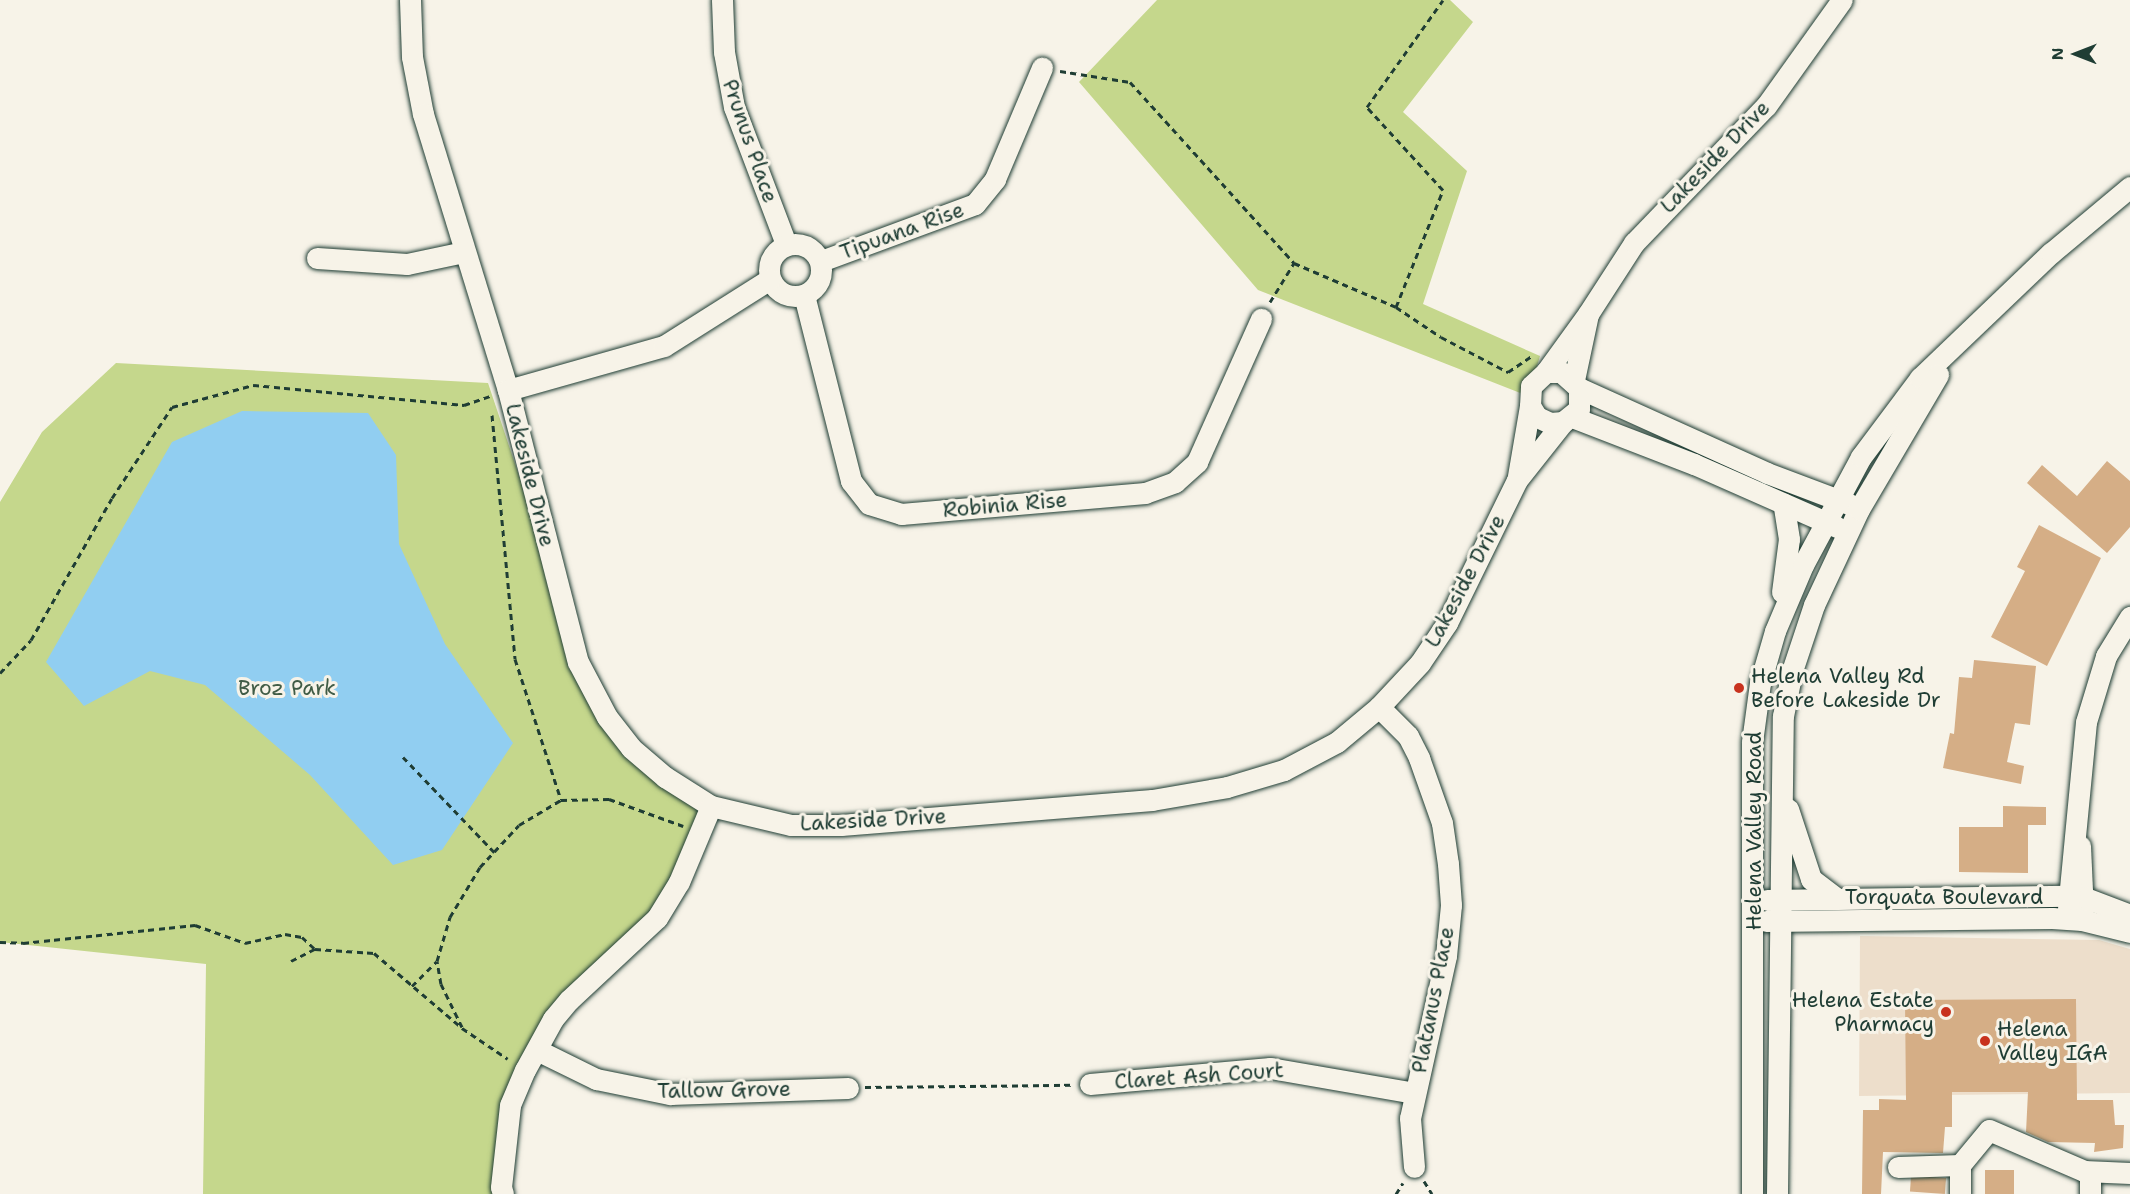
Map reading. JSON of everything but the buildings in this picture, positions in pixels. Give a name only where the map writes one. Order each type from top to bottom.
[{"type":"street","name":"Lakeside Drive","points":[[410,0],[412,57],[423,114],[464,252],[499,393],[579,662],[607,717],[631,748],[665,777],[711,806],[791,825],[841,825],[1152,800],[1227,787],[1284,770],[1337,742],[1379,706],[1420,663],[1447,623],[1517,480],[1568,420],[1581,399],[1577,384],[1588,314]]},
{"type":"street","name":"Prunus Place","points":[[722,0],[724,52],[734,107],[786,244]]},
{"type":"street","name":"Lakeside Drive","points":[[1517,480],[1530,406],[1531,386],[1546,372],[1559,350],[1588,314],[1634,243],[1766,106],[1842,0]]},
{"type":"street","name":"Tipuana Rise","points":[[820,261],[975,204],[995,179],[1042,68]]},
{"type":"street","name":"Helena Valley Road","points":[[1752,1194],[1754,911],[1752,742],[1760,683],[1775,631],[1826,521],[1861,457],[1920,378],[1956,347],[2051,253],[2130,187]]},
{"type":"street","points":[[786,244],[771,258],[770,279],[784,294],[804,295]]},
{"type":"street","name":"Tipuana Rise","points":[[786,244],[807,245],[820,261],[820,281],[804,295]]},
{"type":"street","points":[[317,258],[407,264],[464,252]]},
{"type":"street","points":[[499,393],[664,346],[770,279]]},
{"type":"street","name":"Robinia Rise","points":[[804,295],[851,481],[869,504],[901,514],[1145,493],[1175,482],[1197,462],[1260,319]]},
{"type":"street","name":"Helena Valley Road","points":[[1777,1194],[1783,716],[1792,671],[1814,605],[1859,509],[1956,347]]},
{"type":"street","points":[[1546,372],[1561,372],[1577,384],[1767,473],[1859,509]]},
{"type":"street","points":[[1530,406],[1537,417],[1550,423],[1568,420],[1783,503],[1848,532]]},
{"type":"street","points":[[1775,631],[1789,539],[1783,503]]},
{"type":"street","points":[[2075,919],[2077,810],[2086,722],[2106,656],[2130,617]]},
{"type":"street","name":"Platanus Place","points":[[1379,706],[1408,736],[1419,758],[1442,823],[1448,864],[1451,906],[1446,956],[1410,1118],[1414,1167]]},
{"type":"street","points":[[1782,788],[1811,879],[1835,897]]},
{"type":"street","points":[[504,1194],[501,1187],[510,1105],[525,1070],[553,1019],[569,1000],[657,918],[679,882],[711,806]]},
{"type":"street","name":"Torquata Boulevard","points":[[1754,911],[1781,900],[1835,897],[2076,897],[2130,915]]},
{"type":"street","name":"Torquata Boulevard","points":[[1754,911],[1780,921],[2075,919],[2130,932]]},
{"type":"street","name":"Tallow Grove","points":[[537,1050],[597,1079],[670,1094],[848,1088]]},
{"type":"street","name":"Claret Ash Court","points":[[1090,1084],[1270,1068],[1414,1093]]},
{"type":"street","points":[[1960,1194],[1960,1165],[1989,1130],[2090,1172],[2130,1173]]},
{"type":"street","points":[[1898,1167],[1960,1165]]},
{"type":"street","points":[[2090,1172],[2090,1194]]},
{"type":"path","points":[[1396,307],[1443,190],[1367,107],[1443,0]]},
{"type":"path","points":[[1042,68],[1130,82],[1294,263],[1396,307],[1441,337],[1508,372],[1548,346],[1559,350]]},
{"type":"path","points":[[1260,319],[1294,263]]},
{"type":"path","points":[[0,672],[31,640],[112,498],[172,407],[254,385],[464,405],[499,393],[515,659],[561,800]]},
{"type":"path","points":[[403,757],[494,852]]},
{"type":"path","points":[[462,1028],[441,984],[437,961],[450,917],[480,867],[519,825],[561,800],[609,799],[700,833]]},
{"type":"path","points":[[0,942],[23,943],[195,925],[245,943],[285,934],[302,937],[315,950]]},
{"type":"path","points":[[291,961],[315,950],[374,953],[462,1028],[525,1070]]},
{"type":"path","points":[[412,986],[437,961]]},
{"type":"path","points":[[848,1088],[1090,1084]]},
{"type":"shaded area","points":[[1860,936],[2099,940],[2130,949],[2130,1093],[1859,1096]]},
{"type":"green space","points":[[1157,0],[1450,0],[1473,22],[1403,112],[1467,171],[1423,304],[1540,356],[1528,396],[1258,290],[1079,82]]},
{"type":"green space","name":"Broz Park","points":[[116,363],[488,383],[564,610],[607,717],[711,806],[679,882],[569,1000],[510,1105],[493,1194],[203,1194],[206,964],[0,942],[0,502],[42,432]]},
{"type":"water","points":[[242,411],[368,413],[396,455],[399,544],[445,644],[513,743],[442,850],[393,865],[310,775],[205,685],[150,671],[84,706],[46,662],[172,442]]},
{"type":"place","name":"Helena Valley Rd Before Lakeside Dr","points":[[1739,688]]},
{"type":"place","name":"Helena Estate Pharmacy","points":[[1946,1012]]},
{"type":"place","name":"Helena Valley IGA","points":[[1985,1041]]}]
